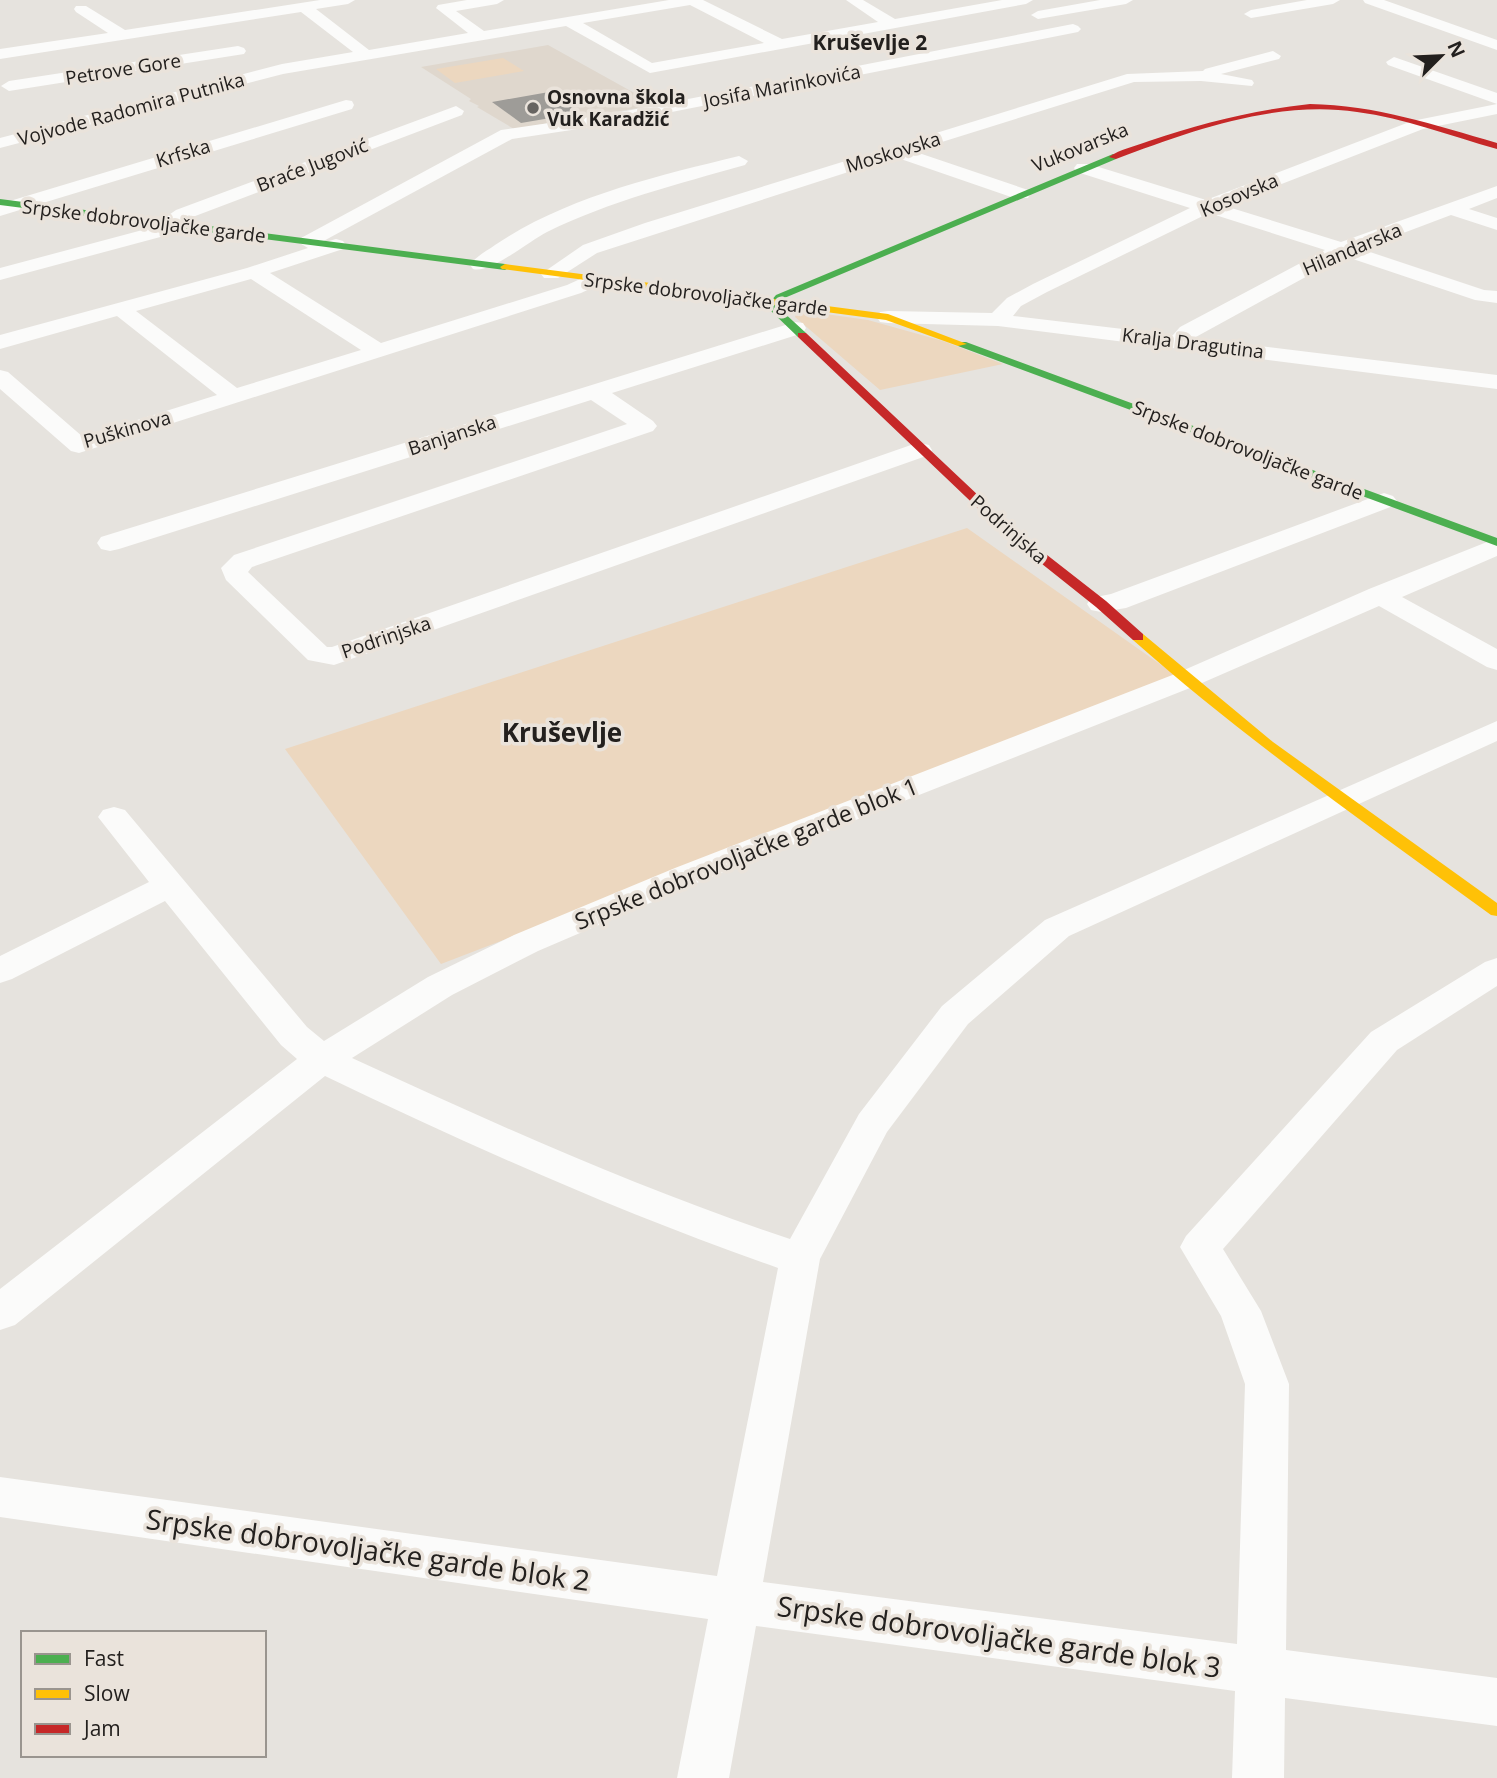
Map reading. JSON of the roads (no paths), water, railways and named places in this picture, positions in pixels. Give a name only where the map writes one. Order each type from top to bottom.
[{"type":"street","points":[[0,54],[348,0]]},
{"type":"street","points":[[481,36],[443,8],[497,0]]},
{"type":"street","points":[[694,0],[781,45]]},
{"type":"street","name":"Vojvode Radomira Putnika","points":[[0,143],[263,74],[694,0]]},
{"type":"street","points":[[853,0],[892,24]]},
{"type":"street","points":[[650,68],[1005,1],[1026,0]]},
{"type":"street","points":[[1005,1],[1032,16],[1126,0]]},
{"type":"street","points":[[1251,14],[1333,0]]},
{"type":"street","points":[[1370,0],[1497,45]]},
{"type":"street","points":[[304,7],[366,55]]},
{"type":"street","points":[[81,9],[122,35]]},
{"type":"street","name":"Josifa Marinkovića","points":[[308,242],[453,165],[501,136],[561,128],[1073,29],[1032,16]]},
{"type":"street","points":[[568,21],[708,100]]},
{"type":"street","name":"Vojvode Radomira Putnika","points":[[205,22],[263,74]]},
{"type":"street","name":"Petrove Gore","points":[[4,84],[237,51]]},
{"type":"street","points":[[1201,76],[1273,57]]},
{"type":"street","points":[[1394,62],[1497,99]]},
{"type":"street","name":"Moskovska","points":[[551,274],[575,257],[606,243],[1133,77],[1201,76],[1246,83]]},
{"type":"street","name":"Petrove Gore","points":[[4,84],[34,97]]},
{"type":"street","name":"Krfska","points":[[0,210],[346,105]]},
{"type":"street","name":"Vukovarska","points":[[775,302],[779,297],[828,275],[1083,168],[1157,139],[1210,123],[1303,108],[1338,107],[1497,146]]},
{"type":"street","name":"Petrove Gore","points":[[59,109],[84,120]]},
{"type":"street","name":"Kosovska","points":[[998,320],[1014,302],[1207,207],[1419,125],[1497,109]]},
{"type":"street","name":"Braće Jugović","points":[[0,274],[157,232],[194,210],[456,111]]},
{"type":"street","points":[[894,151],[1021,194]]},
{"type":"street","points":[[480,265],[505,248],[580,211],[645,188],[738,161]]},
{"type":"street","points":[[1083,168],[1482,296],[1497,297]]},
{"type":"street","name":"Hilandarska","points":[[1179,341],[1188,332],[1342,249],[1497,192]]},
{"type":"street","name":"Srpske dobrovoljačke garde","points":[[0,202],[888,317],[1497,544]]},
{"type":"street","points":[[1451,209],[1497,224]]},
{"type":"street","points":[[0,342],[254,272],[336,246]]},
{"type":"street","points":[[254,272],[378,351]]},
{"type":"street","name":"Puškinova","points":[[0,377],[79,446],[574,289],[596,279]]},
{"type":"street","name":"Podrinjska","points":[[775,302],[776,311],[920,450],[1011,533],[1101,604],[1185,680],[1342,799],[1497,911]]},
{"type":"street","points":[[119,308],[234,397]]},
{"type":"street","name":"Kralja Dragutina","points":[[888,317],[998,320],[1497,382]]},
{"type":"street","name":"Banjanska","points":[[110,543],[795,328]]},
{"type":"street","name":"Podrinjska","points":[[592,390],[645,426],[243,561],[234,568],[235,574],[318,654],[334,656],[920,450]]},
{"type":"street","name":"Srpske dobrovoljačke garde","points":[[1101,604],[1116,602],[1384,501]]},
{"type":"street","name":"Srpske dobrovoljačke garde blok 1","points":[[0,1313],[323,1059],[440,986],[526,943],[853,808],[1185,680],[1497,544]]},
{"type":"street","points":[[1379,595],[1497,661]]},
{"type":"street","points":[[703,1778],[800,1258],[872,1124],[955,1015],[1057,928],[1497,730]]},
{"type":"street","points":[[114,817],[294,1036],[323,1059],[538,1159],[732,1237],[800,1258]]},
{"type":"street","points":[[0,971],[169,885]]},
{"type":"street","points":[[1258,1778],[1267,1384],[1240,1311],[1200,1247],[1384,1041],[1497,970]]},
{"type":"street","name":"Srpske dobrovoljačke garde blok 2","points":[[0,1497],[736,1601]]},
{"type":"street","name":"Srpske dobrovoljačke garde blok 3","points":[[736,1601],[1497,1702]]},
{"type":"place","name":"Osnovna škola Vuk Karadžić","points":[[533,108]]},
{"type":"district","name":"Kruševlje 2","points":[[870,42]]},
{"type":"district","name":"Kruševlje","points":[[562,732]]}]
